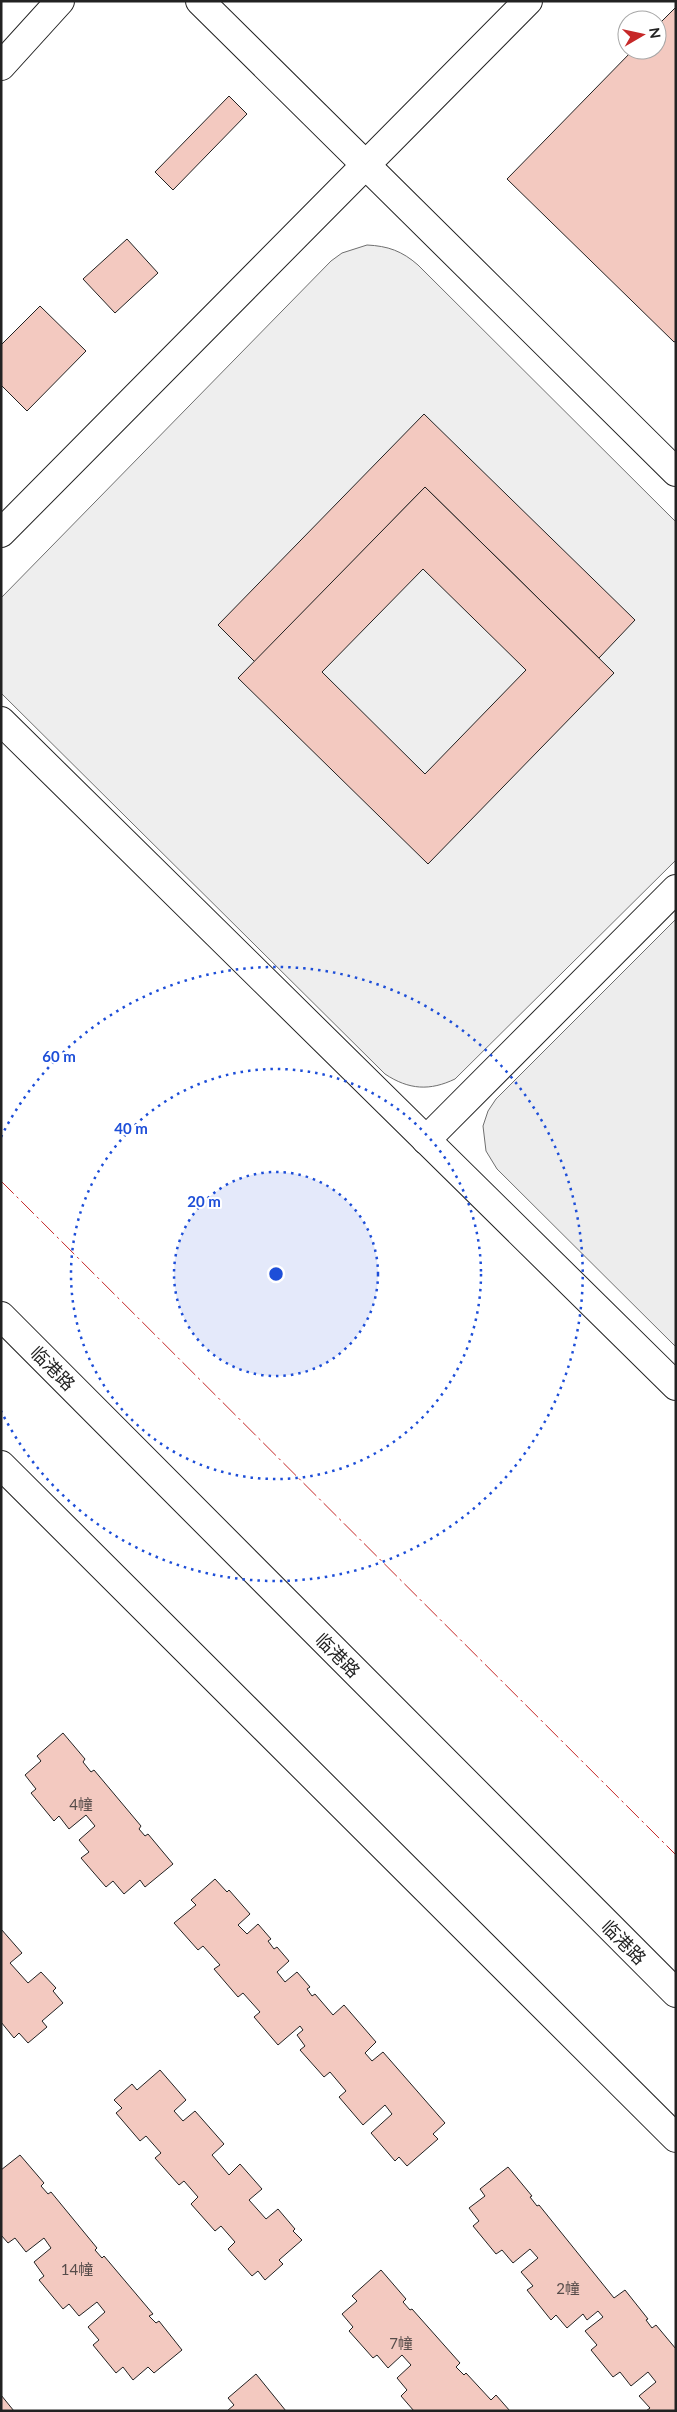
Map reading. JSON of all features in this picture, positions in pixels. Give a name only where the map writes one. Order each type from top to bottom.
[{"type":"main road","points":[[1,66],[60,1]]},
{"type":"main road","points":[[200,1],[366,165],[672,461]]},
{"type":"main road","points":[[1,533],[528,1]]},
{"type":"main road","points":[[1,721],[676,1386]]},
{"type":"main road","points":[[426,1140],[676,889]]},
{"type":"main road","name":"临港路","points":[[1,1316],[676,1993]]},
{"type":"main road","points":[[1,1464],[676,2138]]},
{"type":"shaded area","points":[[367,245],[394,250],[418,265],[676,522],[676,860],[455,1079],[437,1086],[428,1087],[411,1086],[385,1074],[1,693],[1,598],[331,261],[342,253]]},
{"type":"shaded area","points":[[676,919],[676,1347],[497,1169],[486,1151],[483,1126],[488,1111],[496,1099]]},
{"type":"building","points":[[676,7],[676,341],[674,342],[507,179],[623,60],[667,60],[667,16]]},
{"type":"building","points":[[229,96],[247,114],[173,190],[155,172]]},
{"type":"building","points":[[127,239],[158,273],[115,313],[83,279]]},
{"type":"building","points":[[40,306],[86,351],[27,411],[1,385],[1,345]]},
{"type":"building","points":[[424,414],[635,620],[599,658],[425,487],[255,662],[218,625]]},
{"type":"building","points":[[425,487],[614,673],[428,864],[238,678]],"holes":[[[423,569],[526,670],[425,774],[322,672]]]},
{"type":"building","points":[[63,1733],[85,1759],[83,1762],[91,1772],[94,1770],[141,1826],[139,1829],[145,1836],[148,1834],[173,1864],[145,1887],[140,1880],[124,1894],[113,1881],[106,1887],[81,1858],[89,1852],[79,1840],[95,1826],[86,1815],[69,1829],[59,1816],[54,1821],[31,1793],[36,1789],[25,1775],[41,1761],[37,1756]]},
{"type":"building","points":[[215,1879],[227,1892],[229,1890],[250,1914],[238,1925],[247,1934],[258,1924],[271,1939],[268,1941],[274,1949],[277,1947],[289,1961],[277,1972],[285,1982],[297,1972],[310,1987],[307,1989],[312,1996],[315,1994],[333,2015],[344,2005],[376,2042],[365,2053],[372,2061],[383,2052],[445,2123],[433,2134],[438,2139],[407,2166],[399,2157],[395,2161],[371,2133],[392,2114],[385,2105],[363,2125],[339,2097],[346,2091],[330,2072],[324,2077],[300,2050],[305,2046],[297,2035],[303,2030],[300,2026],[278,2045],[254,2017],[260,2012],[243,1993],[238,1997],[214,1969],[220,1965],[203,1946],[198,1950],[174,1923],[196,1905],[191,1900]]},
{"type":"building","points":[[1,1929],[22,1953],[10,1963],[28,1983],[41,1972],[56,1988],[53,1991],[63,2003],[42,2021],[47,2027],[28,2043],[19,2033],[14,2038],[1,2022]]},
{"type":"building","points":[[160,2070],[186,2100],[174,2111],[183,2121],[195,2111],[224,2144],[212,2155],[229,2175],[240,2164],[262,2189],[249,2200],[266,2219],[278,2209],[295,2229],[293,2231],[302,2240],[279,2260],[283,2264],[265,2280],[258,2271],[252,2276],[228,2249],[235,2242],[221,2226],[215,2231],[191,2204],[198,2197],[184,2181],[179,2185],[155,2158],[161,2153],[146,2136],[140,2141],[116,2113],[122,2108],[114,2100],[132,2084],[137,2090]]},
{"type":"building","points":[[20,2155],[44,2183],[41,2186],[48,2194],[51,2192],[97,2248],[95,2250],[102,2258],[104,2256],[153,2314],[149,2316],[156,2323],[159,2321],[182,2350],[154,2373],[148,2367],[133,2380],[123,2367],[116,2373],[93,2345],[99,2340],[88,2327],[105,2312],[97,2302],[79,2316],[69,2304],[63,2309],[39,2280],[44,2276],[34,2262],[51,2248],[44,2238],[26,2252],[15,2238],[8,2243],[1,2235],[1,2170]]},
{"type":"building","points":[[508,2167],[532,2196],[530,2197],[537,2206],[539,2205],[614,2298],[625,2290],[648,2319],[646,2320],[652,2328],[656,2325],[676,2349],[676,2411],[646,2411],[650,2408],[639,2396],[656,2382],[648,2372],[631,2386],[620,2372],[613,2377],[591,2350],[597,2345],[585,2331],[603,2317],[598,2311],[587,2320],[583,2314],[567,2328],[556,2315],[551,2320],[527,2290],[533,2286],[521,2272],[538,2258],[530,2249],[513,2263],[502,2250],[496,2254],[473,2226],[479,2221],[469,2208],[485,2196],[480,2189]]},
{"type":"building","points":[[381,2270],[406,2299],[403,2302],[410,2310],[412,2309],[460,2363],[456,2367],[464,2375],[466,2373],[491,2400],[496,2395],[510,2411],[414,2411],[401,2396],[407,2390],[397,2378],[411,2365],[402,2355],[388,2368],[377,2355],[373,2358],[349,2331],[353,2327],[342,2314],[357,2301],[352,2296]]},
{"type":"building","points":[[256,2374],[286,2411],[227,2411],[234,2405],[228,2398]]},
{"type":"building","points":[[1,2395],[14,2411],[1,2411]]},
{"type":"power","points":[[1,1181],[676,1855]]}]
